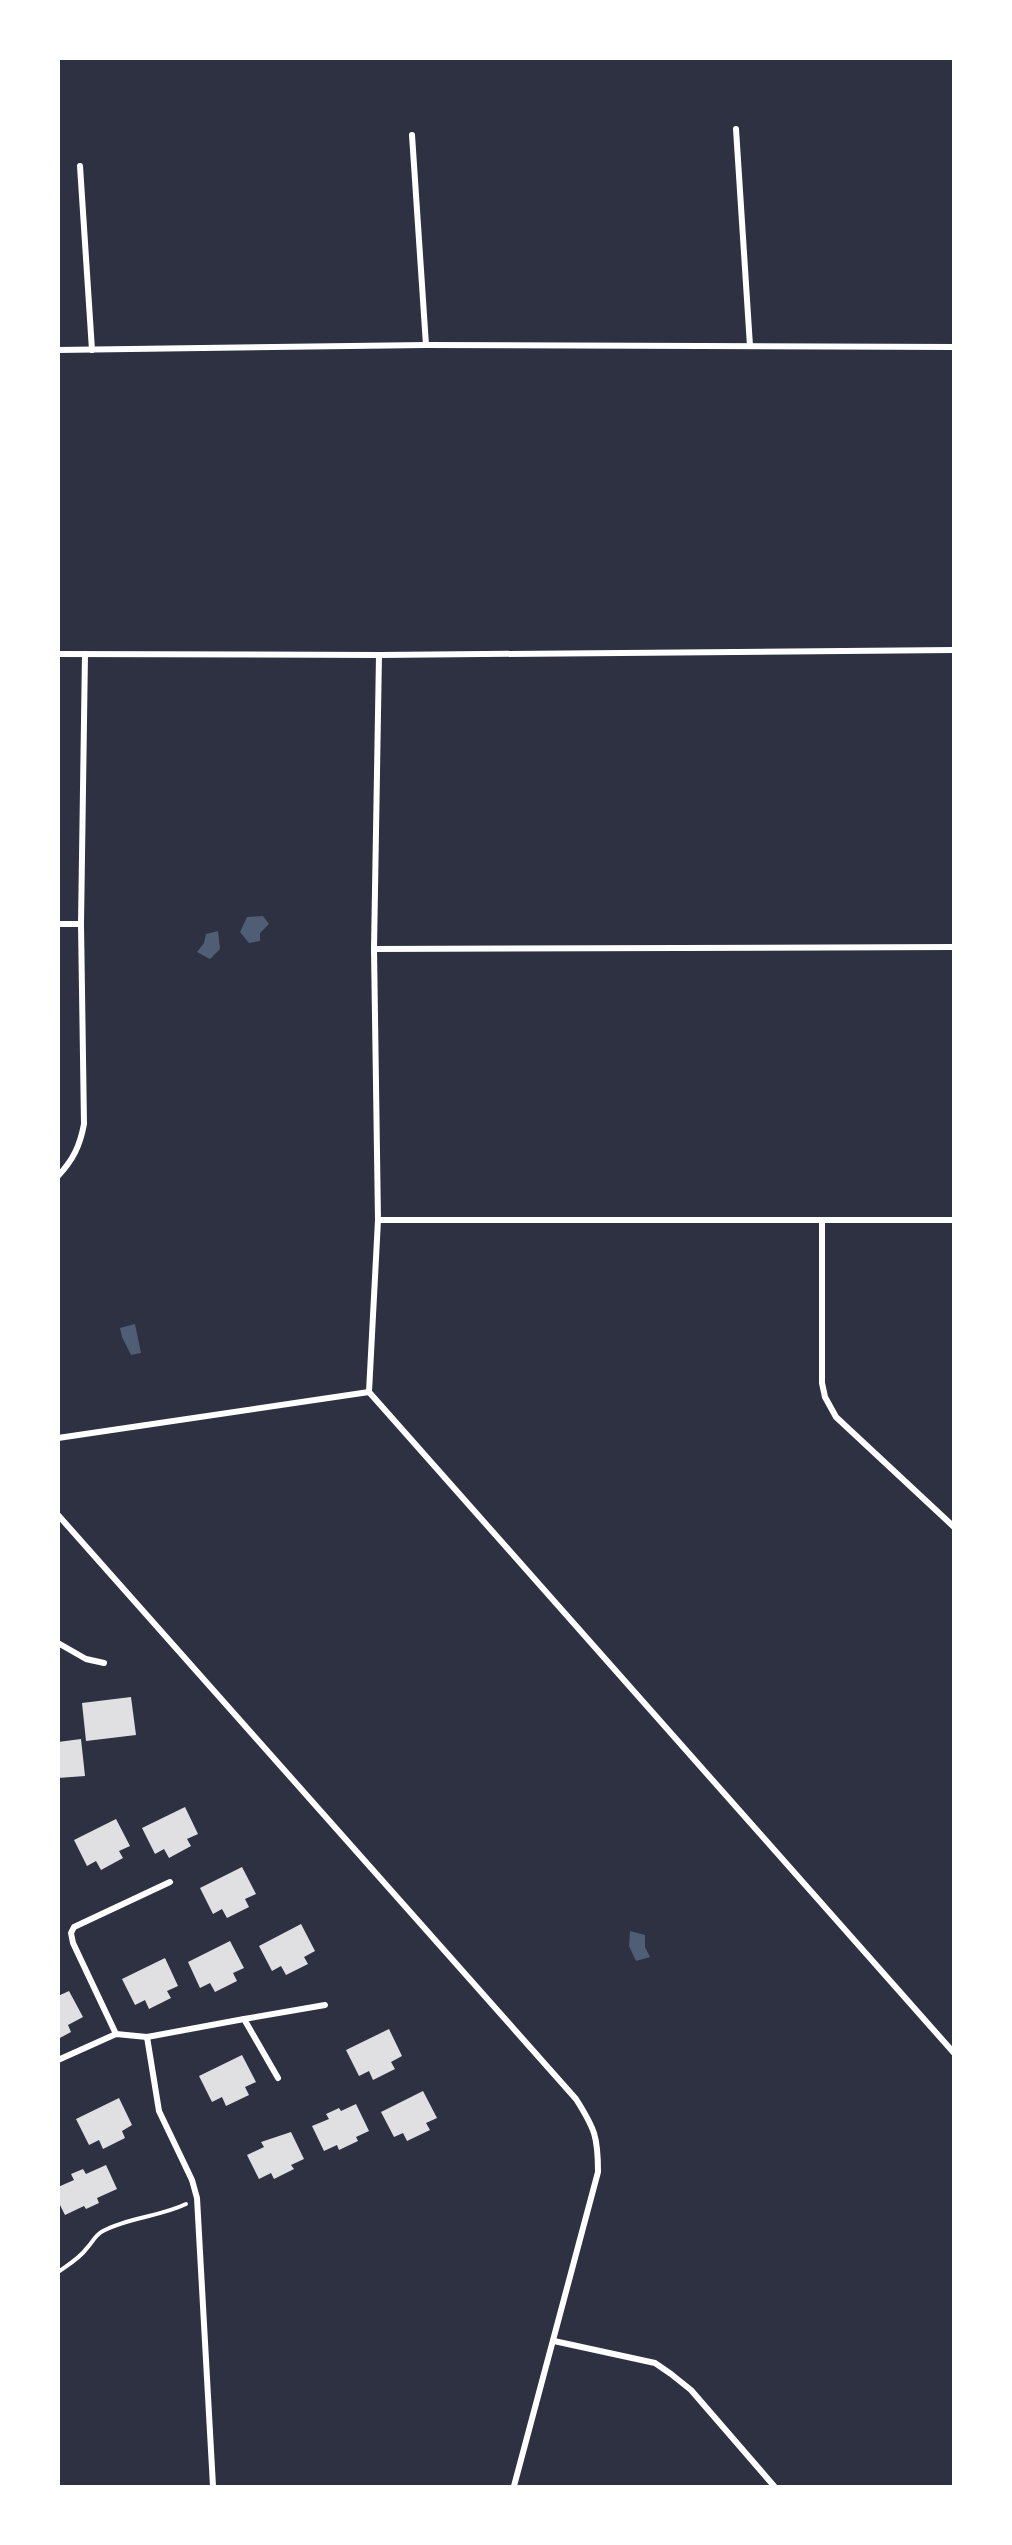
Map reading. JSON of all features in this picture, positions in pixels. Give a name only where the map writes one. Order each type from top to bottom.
[{"type":"street","points":[[736,129],[750,346]]},
{"type":"street","points":[[412,135],[426,345]]},
{"type":"street","points":[[80,166],[92,350]]},
{"type":"street","points":[[58,350],[426,345],[954,346]]},
{"type":"street","points":[[58,654],[379,655],[954,650]]},
{"type":"street","points":[[58,1176],[70,1164],[80,1146],[84,1124],[81,924],[85,654]]},
{"type":"street","points":[[379,655],[374,949],[378,1220],[369,1392],[954,2053]]},
{"type":"street","points":[[58,924],[81,924]]},
{"type":"street","points":[[374,949],[954,947]]},
{"type":"street","points":[[378,1220],[954,1220]]},
{"type":"street","points":[[822,1221],[822,1383],[825,1397],[836,1418],[954,1527]]},
{"type":"street","points":[[58,1438],[369,1392]]},
{"type":"street","points":[[58,1515],[576,2098],[594,2127],[598,2151],[598,2172],[514,2487]]},
{"type":"street","points":[[58,1643],[86,1659],[104,1664]]},
{"type":"street","points":[[117,2034],[73,1943],[71,1933],[74,1927],[170,1882]]},
{"type":"street","points":[[58,2060],[117,2034],[147,2037],[325,2005]]},
{"type":"street","points":[[244,2019],[278,2078]]},
{"type":"street","points":[[147,2037],[159,2111],[192,2180],[197,2198],[213,2487]]},
{"type":"street","points":[[554,2341],[655,2364],[671,2374],[691,2390],[774,2487]]},
{"type":"path","points":[[58,2272],[87,2249],[93,2239],[103,2231],[132,2219],[167,2212],[197,2198]]},
{"type":"water","points":[[263,916],[269,924],[260,933],[260,941],[249,943],[240,932],[247,917]]},
{"type":"water","points":[[218,931],[220,949],[210,959],[197,952],[204,943],[206,934]]},
{"type":"water","points":[[135,1324],[141,1353],[131,1355],[120,1328]]},
{"type":"water","points":[[630,1931],[645,1935],[645,1947],[650,1957],[636,1961],[629,1946]]},
{"type":"building","points":[[131,1697],[136,1735],[86,1741],[82,1703]]},
{"type":"building","points":[[81,1739],[85,1776],[58,1778],[58,1742]]},
{"type":"building","points":[[185,1807],[198,1834],[187,1839],[191,1846],[169,1858],[164,1849],[155,1854],[142,1828]]},
{"type":"building","points":[[116,1819],[130,1846],[119,1851],[123,1858],[101,1870],[96,1861],[87,1866],[74,1840]]},
{"type":"building","points":[[242,1867],[256,1894],[245,1899],[249,1907],[227,1918],[222,1909],[213,1914],[200,1888]]},
{"type":"building","points":[[301,1924],[315,1951],[304,1957],[308,1964],[286,1975],[281,1966],[272,1971],[259,1946]]},
{"type":"building","points":[[230,1941],[244,1968],[233,1973],[237,1981],[215,1992],[210,1983],[200,1988],[188,1962]]},
{"type":"building","points":[[165,1958],[178,1986],[167,1991],[171,1998],[149,2009],[145,2000],[135,2005],[122,1979]]},
{"type":"building","points":[[69,1991],[83,2017],[68,2025],[71,2032],[58,2039],[58,1996]]},
{"type":"building","points":[[389,2029],[402,2056],[391,2062],[395,2069],[373,2080],[369,2071],[359,2076],[346,2050]]},
{"type":"building","points":[[242,2055],[256,2082],[245,2087],[249,2095],[226,2106],[222,2097],[212,2102],[199,2076]]},
{"type":"building","points":[[423,2091],[437,2118],[426,2123],[430,2130],[407,2141],[403,2133],[394,2137],[381,2112]]},
{"type":"building","points":[[119,2098],[132,2125],[122,2131],[125,2138],[103,2149],[99,2140],[89,2145],[76,2119]]},
{"type":"building","points":[[356,2104],[369,2131],[356,2137],[358,2141],[339,2150],[337,2145],[324,2151],[312,2126],[329,2119],[326,2114],[339,2108],[341,2111]]},
{"type":"building","points":[[291,2132],[304,2159],[291,2165],[294,2169],[274,2179],[271,2173],[259,2179],[247,2155],[264,2147],[261,2142]]},
{"type":"building","points":[[106,2165],[117,2189],[97,2198],[99,2203],[86,2209],[84,2206],[65,2215],[58,2201],[58,2187],[74,2180],[71,2174],[83,2169],[86,2174]]}]
